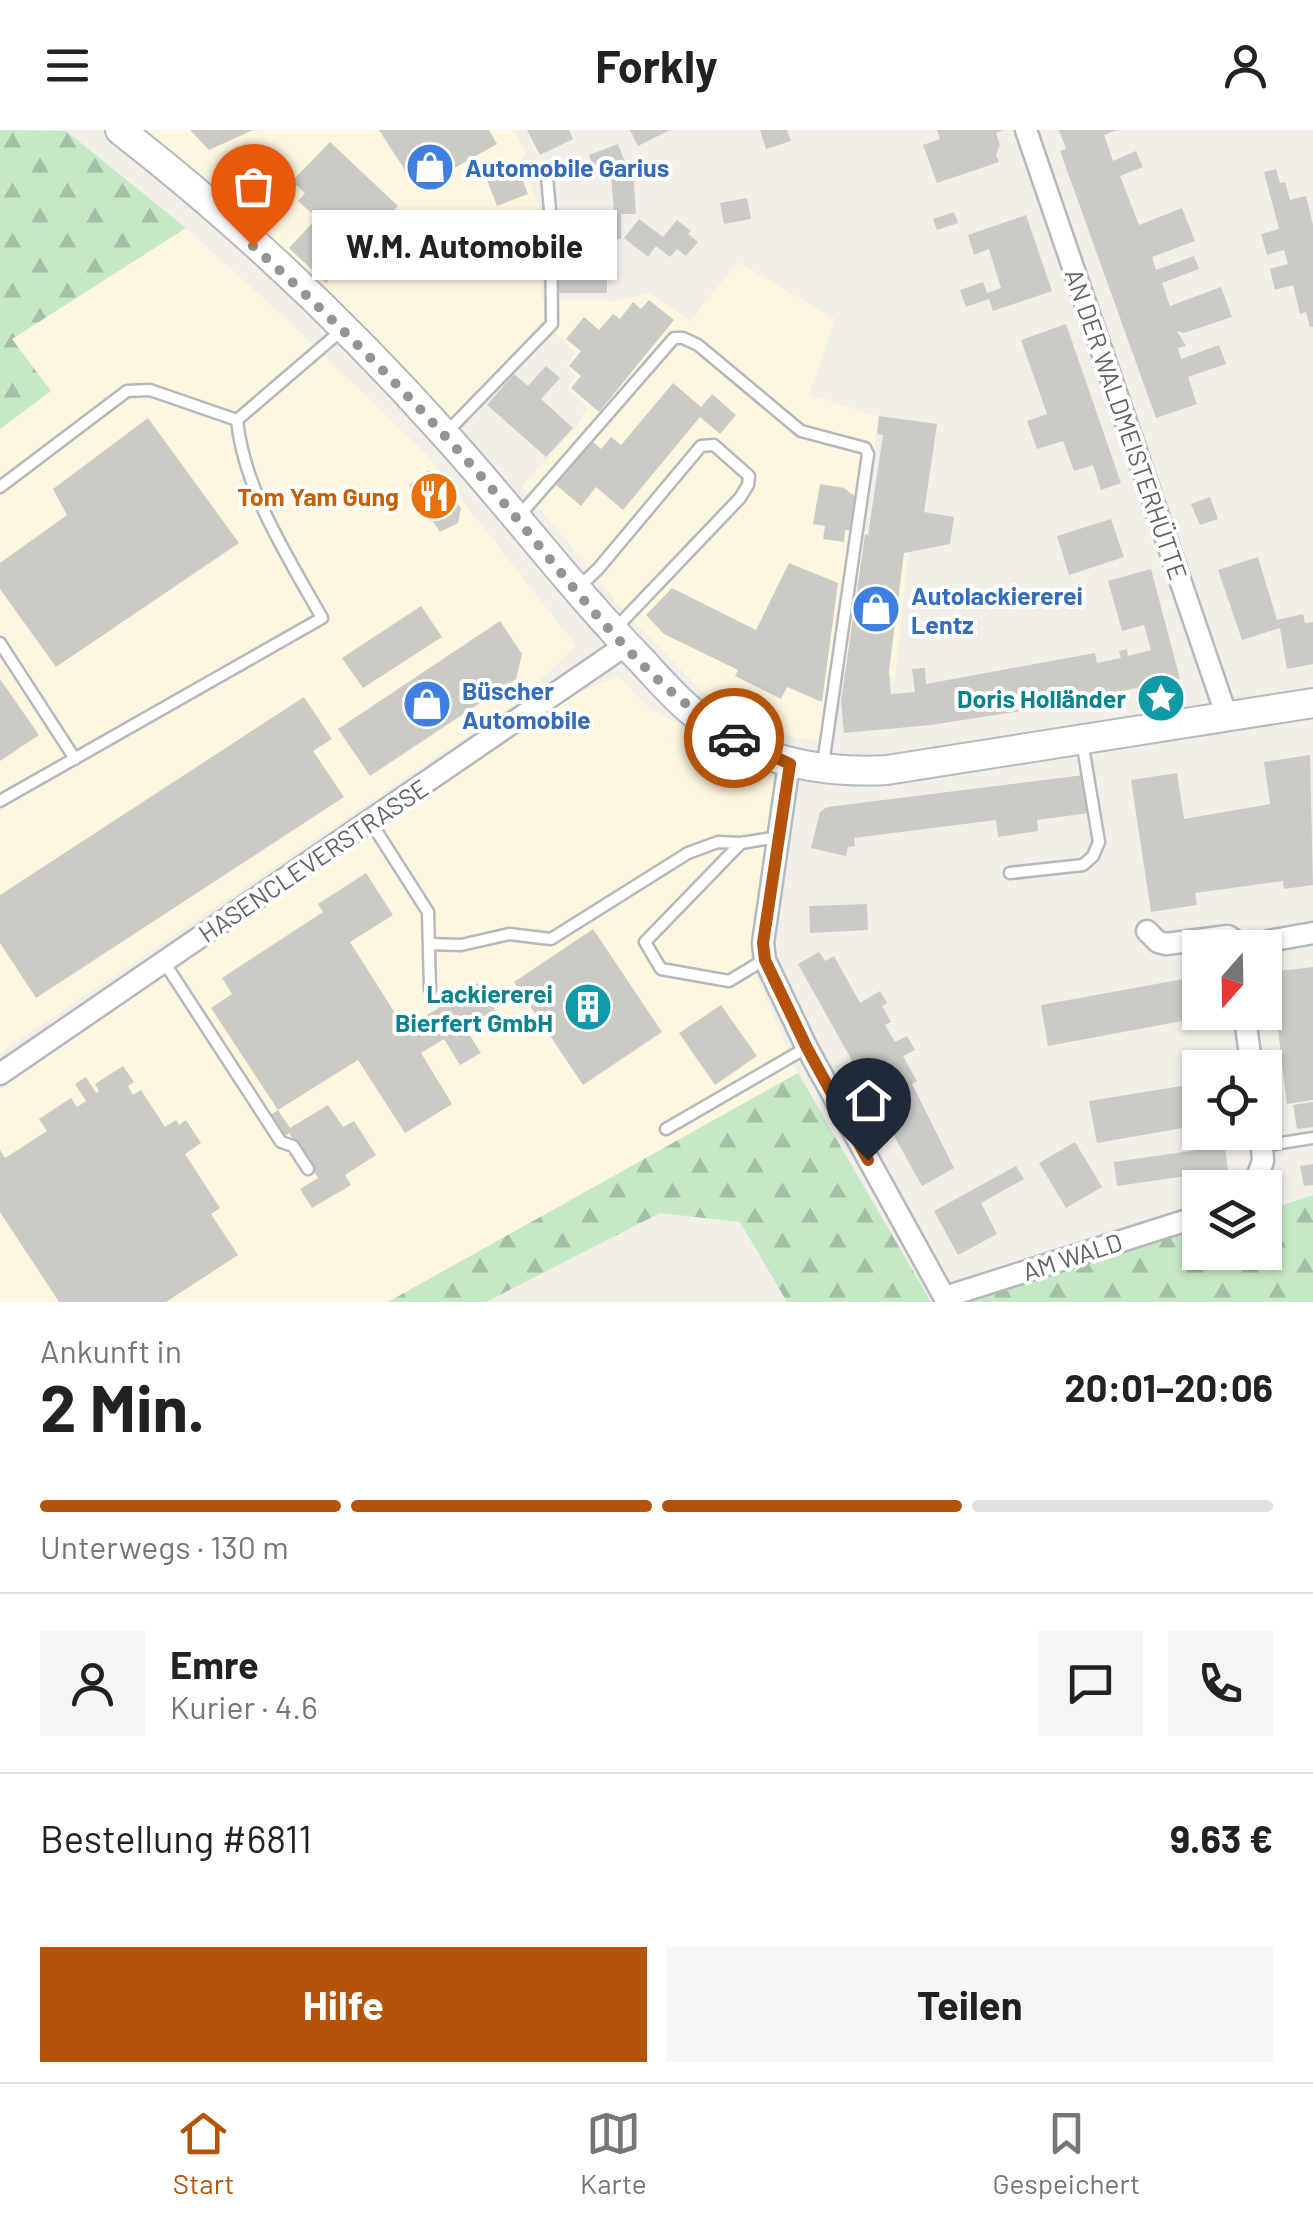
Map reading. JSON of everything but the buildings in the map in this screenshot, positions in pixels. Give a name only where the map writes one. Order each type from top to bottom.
[{"type":"main road","points":[[120,130],[195,192],[342,329],[445,434],[620,638],[696,715],[740,742],[790,764],[822,770],[887,770],[1313,704]]},
{"type":"street","name":"AN DER WALDMEISTERHÜTTE","points":[[1026,130],[1227,717]]},
{"type":"street","name":"HASENCLEVERSTRASSE","points":[[0,1074],[370,821],[620,638]]},
{"type":"street","points":[[790,764],[763,943],[765,960],[807,1048],[946,1300]]},
{"type":"street","points":[[1147,931],[1158,942],[1182,942]]},
{"type":"street","points":[[1282,939],[1313,933]]},
{"type":"street","name":"AM WALD","points":[[946,1300],[1182,1222]]},
{"type":"lane","points":[[445,434],[552,324],[551,221],[546,177]]},
{"type":"lane","points":[[237,420],[342,329]]},
{"type":"lane","points":[[517,518],[674,338],[698,345],[801,432],[865,448],[868,454],[822,770]]},
{"type":"lane","points":[[0,487],[128,391],[150,390],[237,420]]},
{"type":"lane","points":[[0,802],[322,618],[273,531],[240,444],[237,420]]},
{"type":"lane","points":[[575,590],[598,569],[701,446],[714,445],[749,476],[740,498],[620,638]]},
{"type":"lane","points":[[0,643],[75,758]]},
{"type":"lane","points":[[1010,872],[1083,865],[1093,856],[1099,842],[1082,740]]},
{"type":"lane","points":[[370,821],[428,912],[430,989]]},
{"type":"lane","points":[[429,944],[461,945],[510,934],[551,939],[688,853],[718,842],[778,837]]},
{"type":"lane","points":[[740,843],[645,942],[662,969],[729,981],[765,960]]},
{"type":"lane","points":[[164,962],[280,1142],[293,1146],[308,1169]]},
{"type":"lane","points":[[666,1129],[807,1048]]},
{"type":"lane","points":[[1282,1139],[1313,1138]]},
{"type":"shaded area","points":[[146,130],[514,130],[526,154],[521,161],[541,213],[542,300],[617,301],[650,293],[690,321],[738,262],[835,319],[809,394],[878,417],[863,531],[910,539],[895,678],[829,669],[819,741],[797,738],[748,720],[705,694],[622,609],[522,486],[576,427],[588,407],[567,388],[575,376],[566,365],[576,353],[542,321],[449,423]]},
{"type":"shaded area","points":[[186,228],[427,455],[576,646],[516,703],[0,1053],[0,429],[51,391],[12,339]]},
{"type":"shaded area","points":[[619,676],[651,709],[774,778],[750,961],[798,1073],[388,1302],[0,1302],[0,1089],[524,726],[574,694]]},
{"type":"green space","points":[[0,130],[66,131],[186,228],[12,339],[51,391],[0,429]]},
{"type":"green space","points":[[798,1073],[931,1302],[787,1302],[740,1222],[660,1213],[486,1302],[388,1302]]},
{"type":"green space","points":[[1313,1195],[1313,1302],[960,1302],[1182,1231],[1182,1270],[1282,1270],[1282,1205]]},
{"type":"way so far","points":[[253,246],[445,434],[575,590],[657,677],[696,715],[734,738]]},
{"type":"place","name":"Automobile Garius","points":[[430,167]]},
{"type":"place","name":"W.M. Automobile","points":[[253,246]]},
{"type":"place","name":"Tom Yam Gung","points":[[434,496]]},
{"type":"place","name":"Autolackiererei Lentz","points":[[876,609]]},
{"type":"place","name":"Doris Holländer","points":[[1161,698]]},
{"type":"place","name":"Büscher Automobile","points":[[427,704]]},
{"type":"place","name":"Lackiererei Bierfert GmbH","points":[[588,1007]]},
{"type":"route","points":[[734,738],[790,764],[763,943],[765,960],[868,1160]]}]
